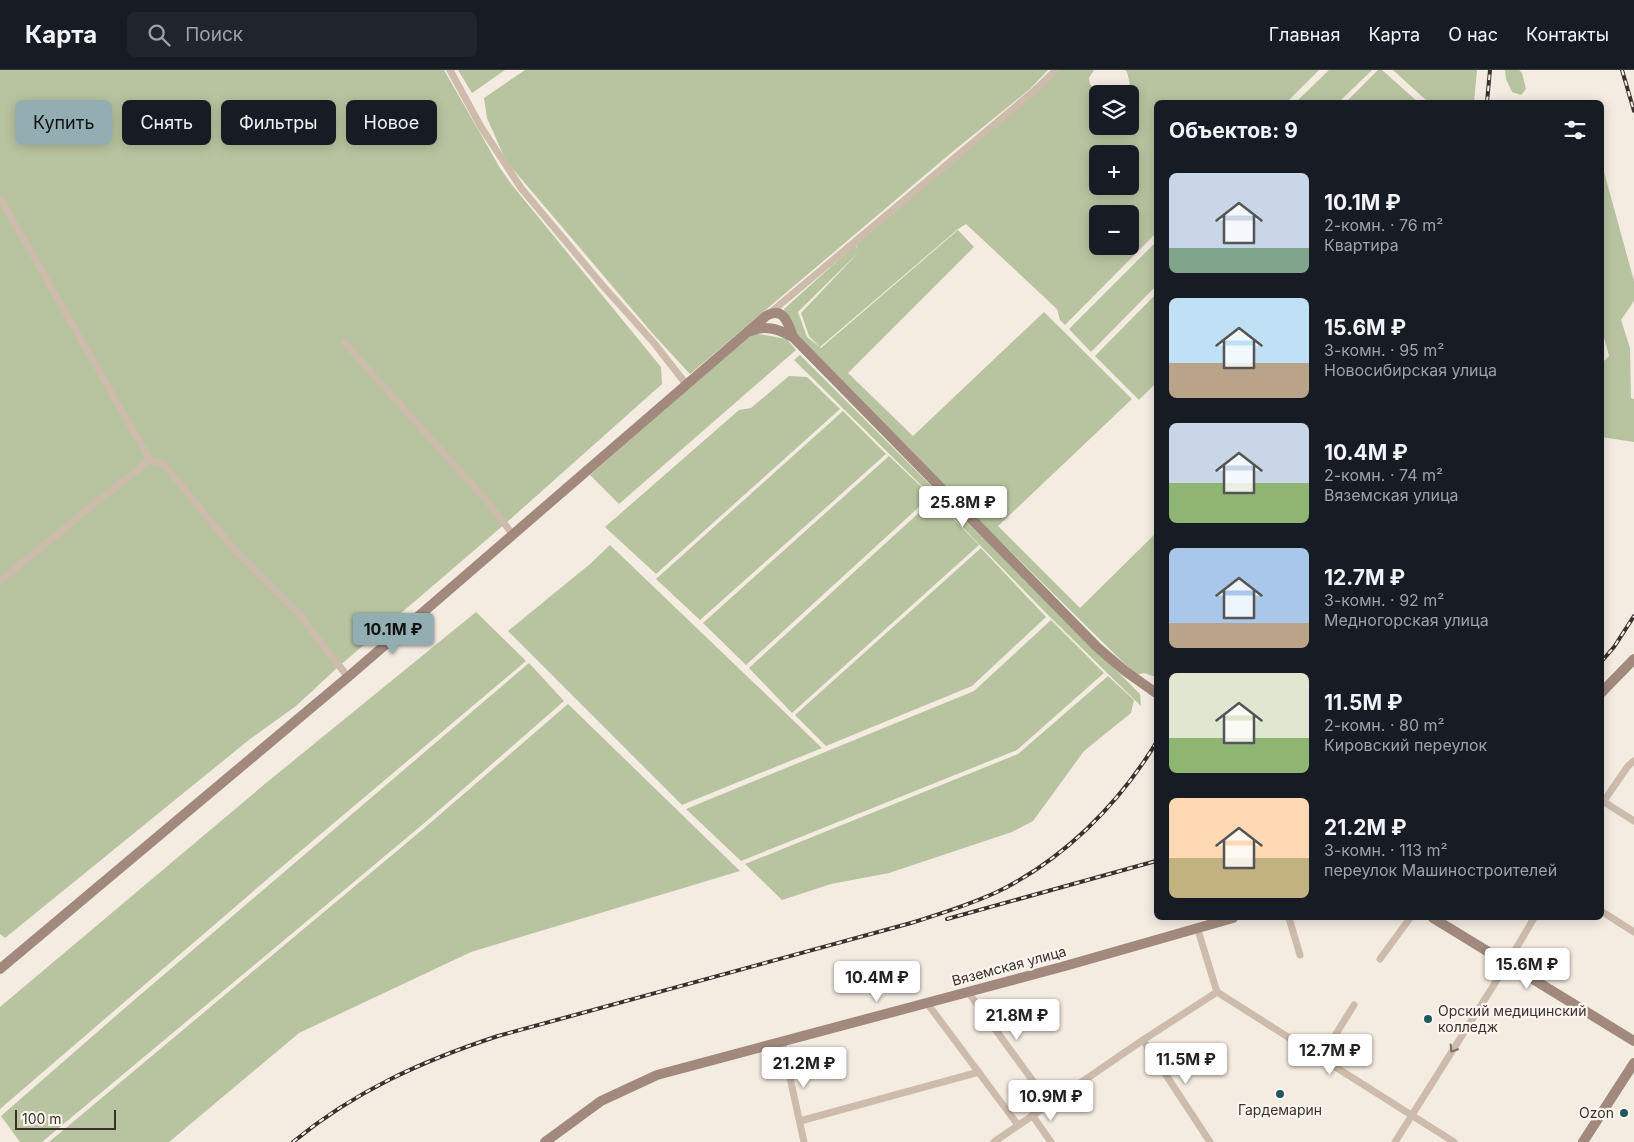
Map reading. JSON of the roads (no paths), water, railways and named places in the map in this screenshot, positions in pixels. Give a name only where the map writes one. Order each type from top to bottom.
[{"type":"main road","points":[[0,969],[348,677],[766,316],[774,313],[784,316],[793,337],[1097,647],[1124,671],[1154,693]]},
{"type":"main road","points":[[746,333],[757,328],[769,328],[793,337]]},
{"type":"main road","points":[[1604,690],[1634,659]]},
{"type":"main road","name":"Вяземская улица","points":[[545,1142],[601,1101],[658,1075],[1065,966],[1225,920]]},
{"type":"main road","points":[[1435,920],[1634,1041]]},
{"type":"main road","points":[[1583,1142],[1634,1063]]},
{"type":"street","points":[[450,70],[481,127],[521,188],[603,286],[654,343],[686,384]]},
{"type":"street","points":[[766,316],[1034,91],[1056,70]]},
{"type":"street","points":[[0,198],[150,460],[162,464],[234,549],[299,614],[348,677]]},
{"type":"street","points":[[345,343],[492,507],[513,535]]},
{"type":"street","points":[[0,581],[150,460]]},
{"type":"street","points":[[1604,799],[1628,766],[1634,761]]},
{"type":"street","points":[[1604,803],[1634,821]]},
{"type":"street","points":[[1604,913],[1634,932]]},
{"type":"street","points":[[1289,920],[1300,955]]},
{"type":"street","points":[[1380,959],[1409,920]]},
{"type":"street","points":[[1395,1142],[1533,920]]},
{"type":"street","points":[[1197,927],[1217,992],[1454,1142]]},
{"type":"street","points":[[968,992],[1050,1103]]},
{"type":"street","points":[[994,1142],[1217,992]]},
{"type":"street","points":[[927,1003],[1018,1125]]},
{"type":"street","points":[[1321,1058],[1354,1005]]},
{"type":"street","points":[[1143,1040],[1210,1142]]},
{"type":"street","points":[[782,1041],[804,1142]]},
{"type":"street","points":[[800,1121],[979,1072]]},
{"type":"street","points":[[1032,1115],[1051,1142]]},
{"type":"railway","points":[[1487,100],[1490,70]]},
{"type":"railway","points":[[1622,70],[1634,111]]},
{"type":"railway","points":[[1604,659],[1614,647],[1634,616]]},
{"type":"railway","points":[[293,1142],[341,1107],[390,1079],[443,1056],[498,1036],[911,923],[944,913],[997,892],[1044,864],[1087,829],[1124,788],[1154,746]]},
{"type":"railway","points":[[947,919],[1154,862]]},
{"type":"place","name":"Орский медицинский колледж","points":[[1428,1019]]},
{"type":"place","name":"Гардемарин","points":[[1280,1094]]},
{"type":"place","name":"Ozon","points":[[1624,1113]]}]
